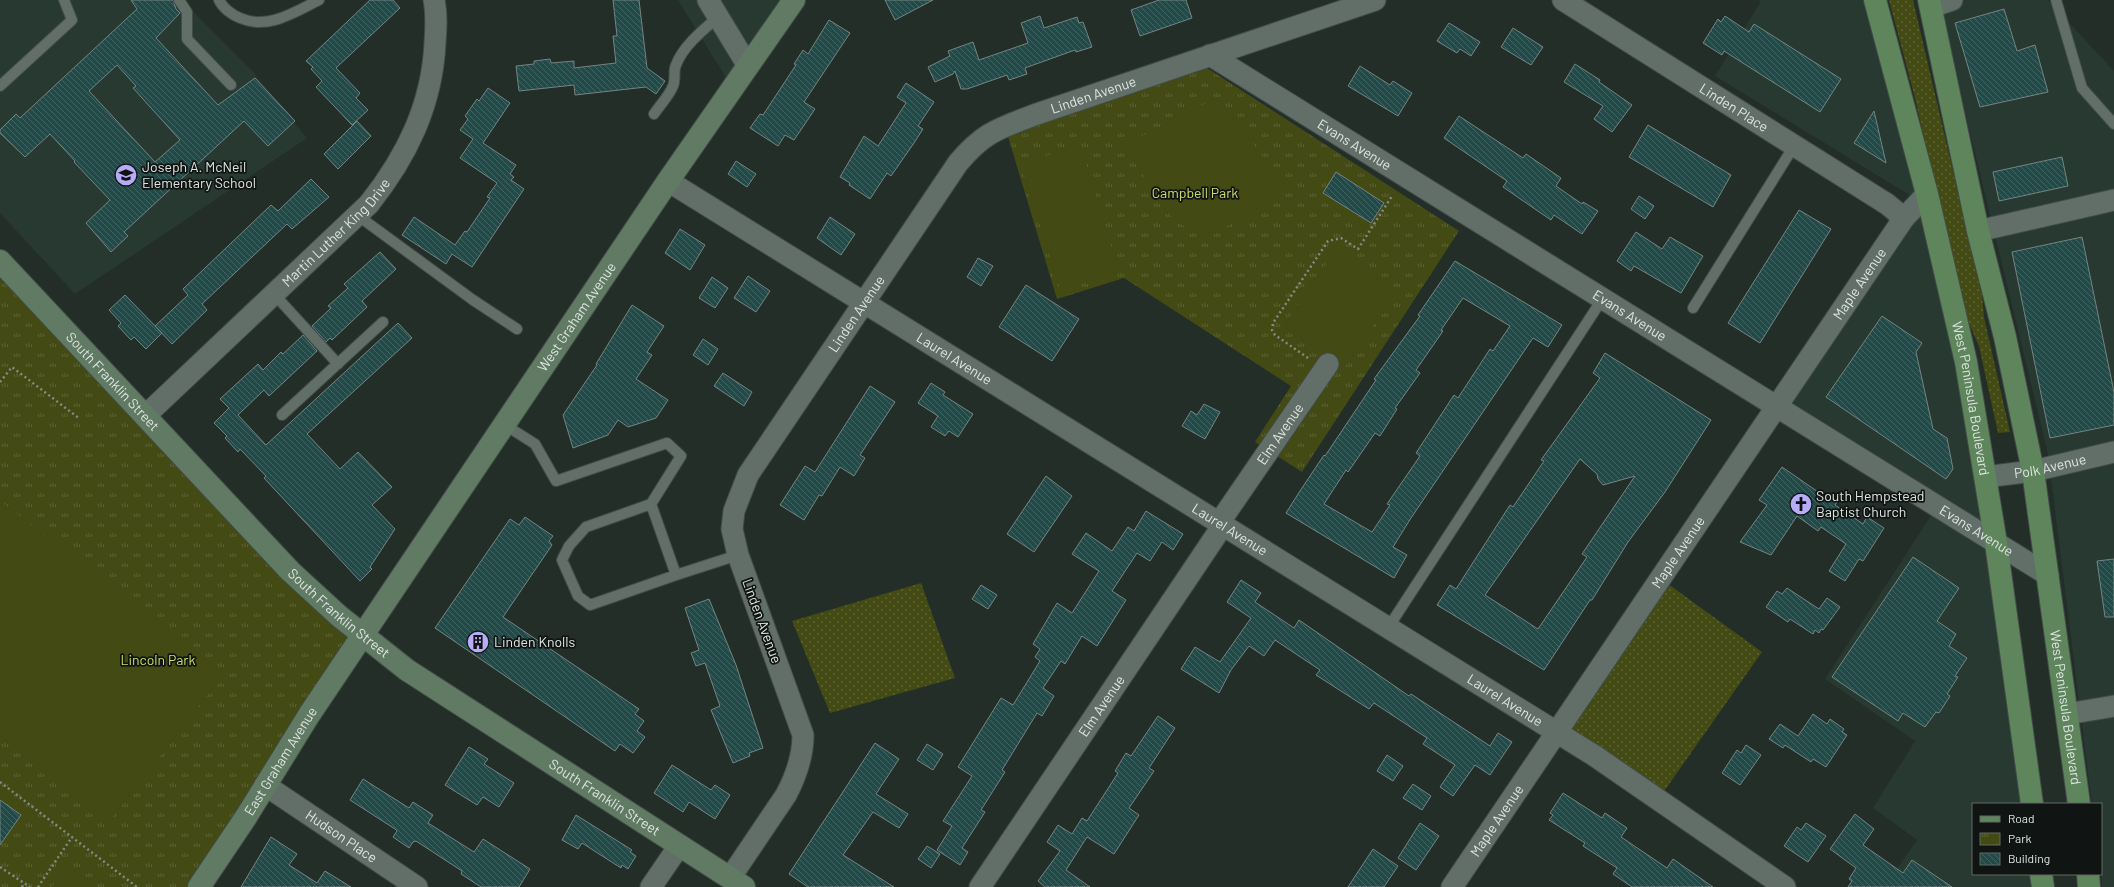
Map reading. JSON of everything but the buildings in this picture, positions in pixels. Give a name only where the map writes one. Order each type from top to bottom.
[{"type":"main road","name":"West Peninsula Boulevard","points":[[1875,0],[1927,194],[1966,362],[1996,543],[2032,803]]},
{"type":"main road","name":"West Peninsula Boulevard","points":[[1930,4],[1978,231],[2005,337],[2033,471],[2059,662],[2068,714],[2079,803]]},
{"type":"main road","points":[[2041,875],[2043,887]]},
{"type":"main road","points":[[2088,875],[2089,887]]},
{"type":"street","name":"Martin Luther King Drive","points":[[145,416],[369,204],[389,179],[407,149],[429,94],[435,46],[436,24],[434,0]]},
{"type":"street","name":"West Graham Avenue","points":[[363,636],[668,181],[794,0]]},
{"type":"street","name":"Linden Avenue","points":[[737,883],[791,785],[803,746],[803,735],[738,555],[732,529],[734,510],[748,475],[828,353],[958,163],[973,145],[989,133],[1034,115],[1374,0]]},
{"type":"street","name":"Linden Place","points":[[1563,0],[1887,204],[1904,218]]},
{"type":"street","points":[[1930,4],[1952,0]]},
{"type":"street","points":[[713,8],[748,66]]},
{"type":"street","name":"Evans Avenue","points":[[1210,56],[2048,575]]},
{"type":"street","name":"Laurel Avenue","points":[[668,181],[1595,756],[1785,887]]},
{"type":"street","name":"Maple Avenue","points":[[1452,887],[1904,218],[1927,194]]},
{"type":"street","points":[[1978,231],[2114,200]]},
{"type":"street","name":"South Franklin Street","points":[[0,261],[290,571],[339,616],[407,670],[737,883]]},
{"type":"street","name":"Elm Avenue","points":[[980,887],[1326,367]]},
{"type":"street","name":"Polk Avenue","points":[[1985,477],[2033,471],[2114,452]]},
{"type":"street","name":"East Graham Avenue","points":[[199,887],[309,715],[363,636]]},
{"type":"street","points":[[2068,714],[2114,706]]},
{"type":"street","name":"Hudson Place","points":[[265,785],[417,887]]},
{"type":"street","points":[[651,887],[678,846]]},
{"type":"lane","points":[[0,86],[72,20],[64,0]]},
{"type":"lane","points":[[179,0],[187,12],[187,39],[231,86]]},
{"type":"lane","points":[[219,0],[221,4],[234,16],[251,23],[269,23],[319,0]]},
{"type":"lane","points":[[2056,0],[2082,88],[2114,124]]},
{"type":"lane","points":[[654,114],[673,87],[675,68],[678,62],[701,32],[713,8]]},
{"type":"lane","points":[[1693,308],[1794,146]]},
{"type":"lane","points":[[357,215],[473,300],[516,329]]},
{"type":"lane","points":[[274,294],[338,364]]},
{"type":"lane","points":[[1388,628],[1602,298]]},
{"type":"lane","points":[[282,415],[384,322]]},
{"type":"lane","points":[[505,425],[535,444],[556,481],[667,443],[681,456],[651,504],[586,527],[569,546],[562,560],[578,596],[590,605],[738,555]]},
{"type":"lane","points":[[651,504],[676,575]]},
{"type":"path","points":[[1326,367],[1274,335],[1272,330],[1273,323],[1328,241],[1340,238],[1358,249],[1392,196]]},
{"type":"path","points":[[0,382],[12,367],[80,420]]},
{"type":"path","points":[[0,782],[137,887]]},
{"type":"path","points":[[38,887],[72,837]]},
{"type":"path","points":[[0,867],[30,887]]},
{"type":"path","points":[[22,887],[24,883]]},
{"type":"shaded area","name":"Joseph A. McNeil Elementary School","points":[[0,0],[185,0],[204,23],[254,73],[307,138],[75,294],[0,213]]},
{"type":"shaded area","points":[[678,0],[795,0],[733,89]]},
{"type":"shaded area","points":[[1759,0],[1866,0],[1924,204],[1715,76],[1760,3]]},
{"type":"shaded area","points":[[1938,0],[2048,0],[2114,71],[2114,887],[2102,887],[2102,803],[2092,803],[2048,454]]},
{"type":"shaded area","points":[[1924,204],[1962,365],[1998,590],[2027,803],[1972,803],[1972,875],[2037,875],[2039,887],[1884,887],[1917,840],[1873,808],[1915,741],[1825,679],[1934,511],[1779,414],[1910,219]]},
{"type":"green space","points":[[1889,0],[1913,0],[1982,295],[1984,317],[2010,432],[1998,433],[1979,346],[1963,310],[1915,98]]},
{"type":"green space","name":"Campbell Park","points":[[1207,68],[1459,231],[1302,472],[1255,442],[1291,386],[1124,278],[1057,299],[1006,130]]},
{"type":"green space","points":[[1217,98],[1286,186],[1266,203],[1220,230],[1215,232],[1198,231],[1183,225],[1171,215],[1160,202],[1150,188],[1128,143]]},
{"type":"green space","points":[[1080,146],[1119,271],[1060,289],[1021,164]]},
{"type":"green space","points":[[1335,251],[1396,291],[1345,367],[1284,326]]},
{"type":"green space","name":"Lincoln Park","points":[[0,261],[363,636],[199,887],[0,887]]},
{"type":"green space","points":[[0,501],[224,674],[110,820],[0,735]]},
{"type":"green space","points":[[1664,581],[1762,652],[1660,797],[1560,731]]},
{"type":"green space","points":[[921,583],[955,678],[830,713],[792,621]]},
{"type":"green space","points":[[66,866],[98,887],[52,887]]},
{"type":"place","name":"Joseph A. McNeil Elementary School","points":[[126,175]]},
{"type":"place","name":"South Hempstead Baptist Church","points":[[1801,504]]},
{"type":"place","name":"Linden Knolls","points":[[478,642]]}]
